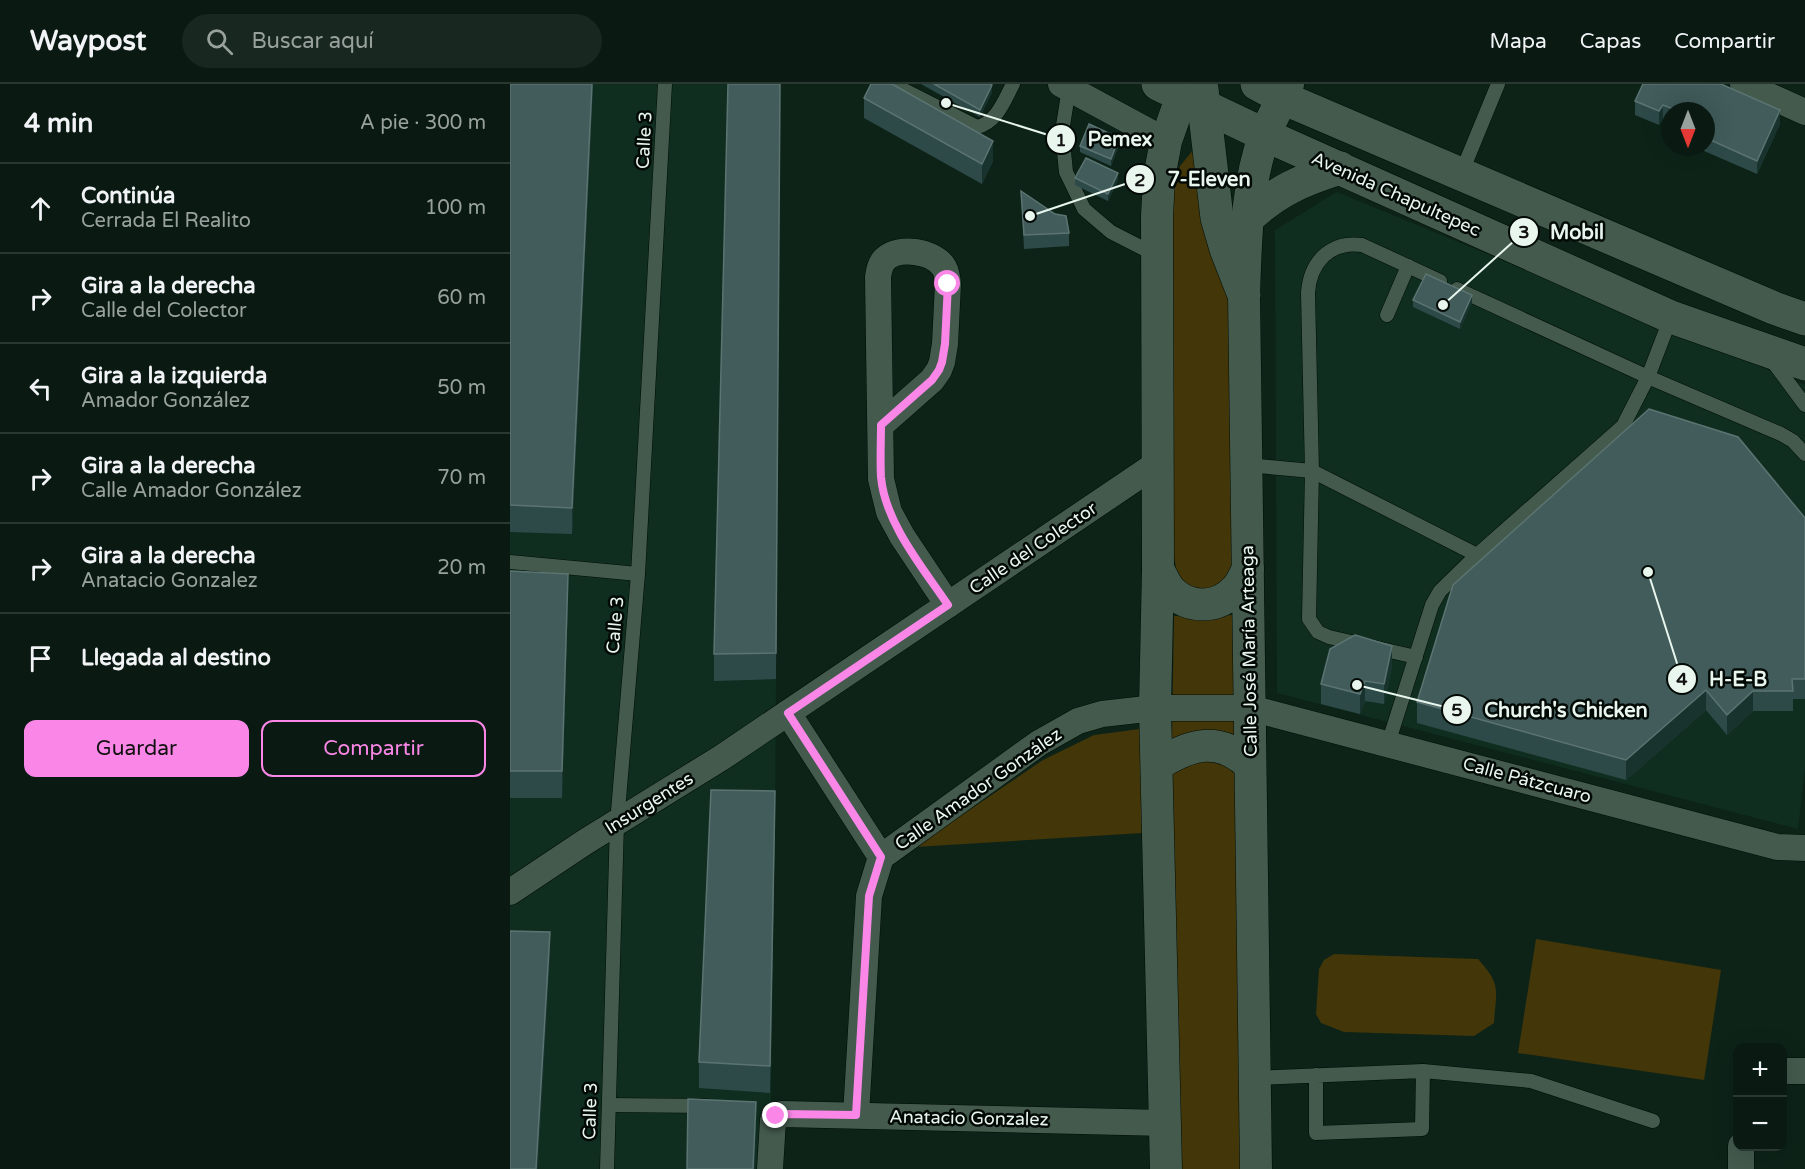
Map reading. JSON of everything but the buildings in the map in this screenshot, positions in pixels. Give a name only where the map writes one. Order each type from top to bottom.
[{"type":"main road","points":[[1281,88],[1461,174],[1774,308],[1805,319]]},
{"type":"main road","points":[[1186,91],[1217,218],[1244,295]]},
{"type":"main road","name":"Avenida Chapultepec","points":[[1186,91],[1265,135],[1671,317],[1805,364]]},
{"type":"main road","points":[[1247,219],[1286,188],[1340,168]]},
{"type":"main road","points":[[1671,317],[1677,307],[1685,303],[1757,317],[1765,315],[1774,308]]},
{"type":"street","points":[[1743,84],[1805,112]]},
{"type":"street","points":[[1065,86],[1166,141]]},
{"type":"street","name":"Calle José María Arteaga","points":[[1256,1169],[1244,295],[1247,219],[1253,180],[1281,88]]},
{"type":"street","points":[[1166,1169],[1155,708],[1158,569],[1157,256],[1160,178],[1166,141],[1186,91]]},
{"type":"street","points":[[881,425],[932,380],[942,362],[948,284],[946,272],[936,259],[908,251],[892,254],[884,260],[878,277],[881,479],[889,512],[902,536],[948,605]]},
{"type":"street","name":"Calle del Colector","points":[[788,713],[1158,463]]},
{"type":"street","points":[[1158,569],[1168,589],[1184,601],[1201,606],[1227,598],[1237,588],[1248,569]]},
{"type":"street","name":"Calle Amador González","points":[[856,1115],[869,896],[881,857],[1060,729],[1078,721],[1102,714],[1155,708],[1250,708]]},
{"type":"street","name":"Calle Pátzcuaro","points":[[1250,708],[1777,847],[1805,848]]},
{"type":"street","points":[[788,713],[881,857]]},
{"type":"street","name":"Insurgentes","points":[[510,892],[788,713]]},
{"type":"street","points":[[1157,765],[1179,751],[1203,745],[1222,747],[1240,756],[1250,765]]},
{"type":"street","points":[[1787,1071],[1805,1071]]},
{"type":"street","name":"Anatacio Gonzalez","points":[[770,1169],[772,1124],[774,1117],[782,1114],[1165,1123]]},
{"type":"street","points":[[1741,1151],[1741,1169]]},
{"type":"lane","name":"Calle 3","points":[[607,1169],[617,823],[638,574],[665,84]]},
{"type":"lane","points":[[898,84],[900,88],[977,127],[986,125],[994,118],[1013,84]]},
{"type":"lane","points":[[1461,174],[1498,84]]},
{"type":"lane","points":[[1065,86],[1062,132],[1066,172],[1084,209],[1111,232],[1157,256]]},
{"type":"lane","points":[[1416,657],[1329,638],[1312,626],[1308,610],[1312,471],[1309,279],[1327,252],[1335,247],[1362,245],[1648,377],[1781,434],[1793,441],[1805,454]]},
{"type":"lane","points":[[1387,315],[1408,266]]},
{"type":"lane","points":[[1388,744],[1432,605],[1440,591],[1477,555],[1623,426],[1648,377],[1671,317]]},
{"type":"lane","points":[[1764,350],[1805,405]]},
{"type":"lane","points":[[1247,465],[1312,471],[1477,555]]},
{"type":"lane","points":[[510,562],[638,574]]},
{"type":"lane","points":[[1255,1077],[1423,1071],[1531,1081],[1653,1121]]},
{"type":"lane","points":[[1316,1075],[1316,1133],[1422,1129],[1423,1071]]},
{"type":"lane","points":[[609,1105],[722,1107]]},
{"type":"shaded area","points":[[510,84],[780,84],[770,1169],[510,1169]]},
{"type":"shaded area","points":[[1194,149],[1227,289],[1231,319],[1238,555],[1221,588],[1188,591],[1177,575],[1174,556],[1172,199],[1180,166]]},
{"type":"shaded area","points":[[1337,192],[1805,385],[1805,767],[1798,829],[1277,693],[1275,230]]},
{"type":"shaded area","points":[[1239,615],[1248,1169],[1177,1169],[1171,797],[1174,616]]},
{"type":"shaded area","points":[[1140,729],[1142,833],[915,847],[1043,760],[1094,735]]},
{"type":"shaded area","points":[[1536,939],[1721,970],[1704,1080],[1518,1053]]},
{"type":"shaded area","points":[[1334,954],[1478,959],[1491,975],[1496,988],[1494,1023],[1474,1036],[1344,1032],[1321,1023],[1316,1014],[1319,969],[1324,960]]},
{"type":"place","name":"Pemex","points":[[946,103]]},
{"type":"place","name":"7-Eleven","points":[[1030,216]]},
{"type":"place","name":"Mobil","points":[[1443,305]]},
{"type":"place","name":"H-E-B","points":[[1648,572]]},
{"type":"place","name":"Church's Chicken","points":[[1357,685]]},
{"type":"route","points":[[776,1116],[778,1114],[856,1115],[869,896],[881,857],[788,713],[948,605],[902,536],[889,512],[881,479],[881,425],[932,380],[939,370],[945,344],[948,284]]}]
